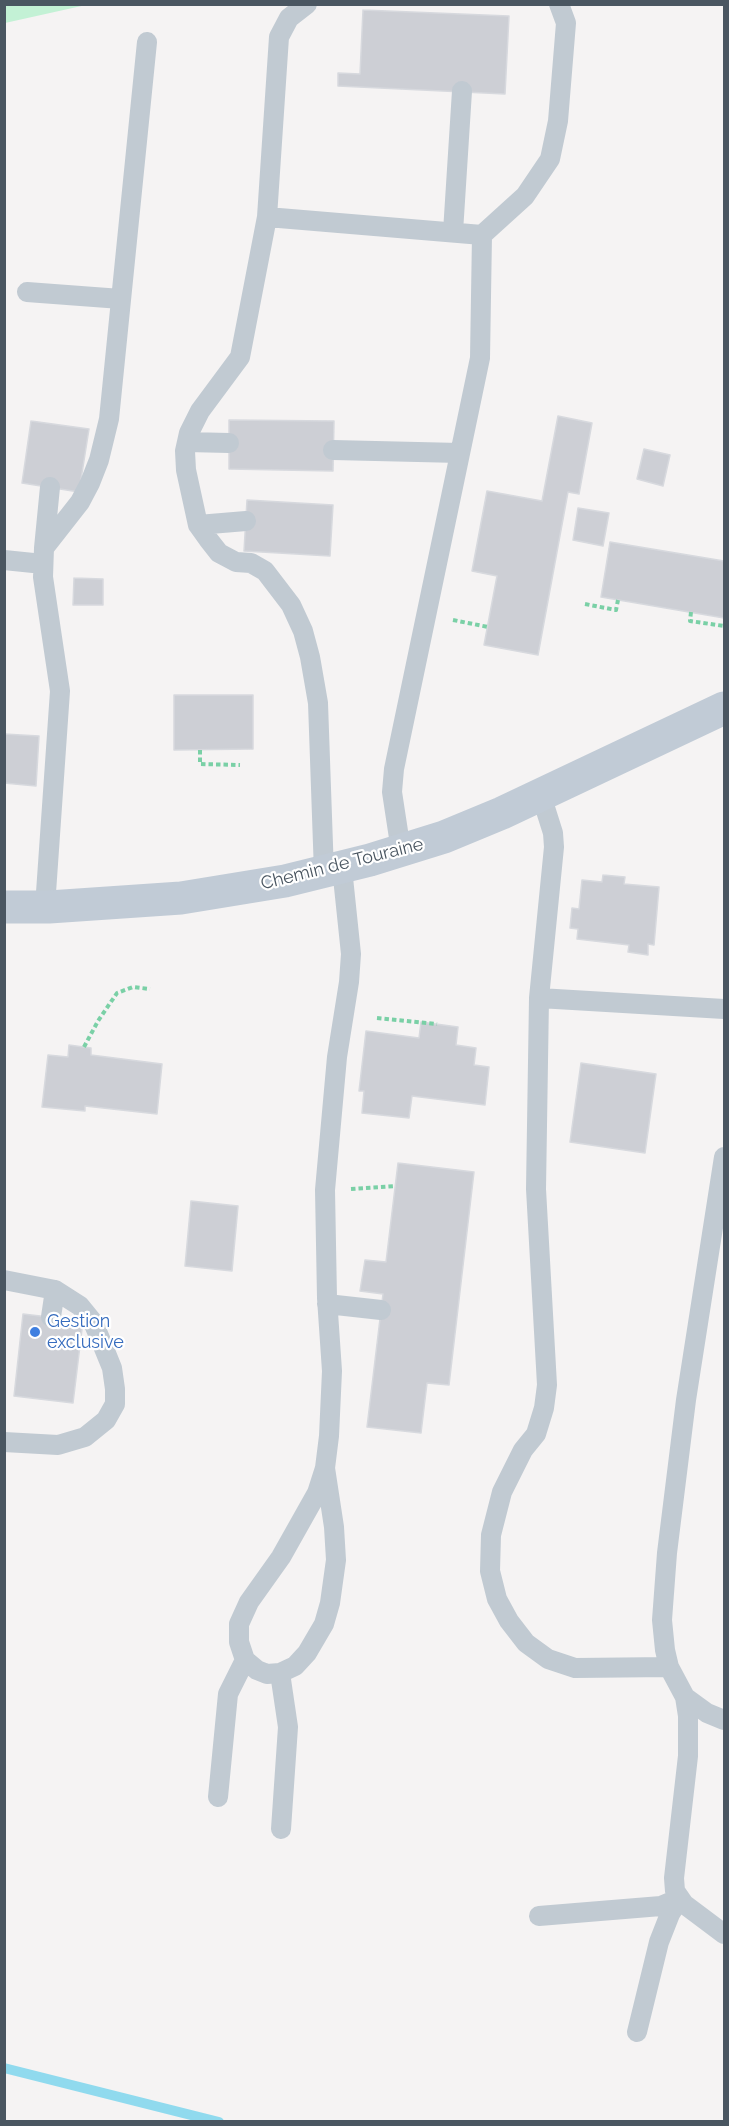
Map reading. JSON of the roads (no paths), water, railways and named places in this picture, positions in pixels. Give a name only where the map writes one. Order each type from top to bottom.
[{"type":"street","name":"Chemin de Touraine","points":[[4,907],[45,907],[181,898],[243,889],[333,870],[444,837],[541,795],[724,708]]},
{"type":"lane","points":[[307,4],[289,18],[279,37],[267,217],[240,357],[200,411],[189,433],[185,451],[186,470],[198,525],[219,553],[236,562],[251,563],[265,571],[291,605],[303,631],[318,703],[333,870],[351,954],[337,1057],[325,1190],[327,1304],[332,1371],[332,1404],[325,1468],[317,1493],[280,1557],[249,1602],[239,1624],[239,1642],[245,1660],[257,1670],[267,1674],[280,1673],[295,1666],[307,1653],[324,1624],[330,1603],[336,1560],[334,1527],[325,1468]]},
{"type":"lane","points":[[401,851],[392,792],[394,769],[480,358],[482,235],[525,196],[550,159],[558,121],[566,23],[559,4]]},
{"type":"lane","points":[[4,560],[43,556],[80,502],[99,460],[109,419],[147,42]]},
{"type":"lane","points":[[453,232],[462,91]]},
{"type":"lane","points":[[267,217],[482,235]]},
{"type":"lane","points":[[27,292],[121,299]]},
{"type":"lane","points":[[187,442],[229,443]]},
{"type":"lane","points":[[333,450],[460,453]]},
{"type":"lane","points":[[45,907],[60,691],[43,577],[50,487]]},
{"type":"lane","points":[[198,525],[246,521]]},
{"type":"lane","points":[[541,795],[553,833],[554,846],[539,998],[536,1189],[547,1385],[544,1408],[536,1434],[523,1450],[502,1492],[490,1535],[490,1571],[496,1599],[509,1621],[526,1643],[548,1659],[575,1668],[669,1667]]},
{"type":"lane","points":[[539,998],[724,1008]]},
{"type":"lane","points":[[724,1157],[686,1400],[667,1553],[662,1620],[669,1667],[685,1697],[688,1716],[688,1756],[674,1878],[675,1891],[684,1904],[724,1934]]},
{"type":"lane","points":[[4,1280],[55,1290],[80,1306],[93,1322],[112,1368],[115,1389],[115,1404],[106,1420],[85,1437],[58,1445],[4,1443]]},
{"type":"lane","points":[[51,1317],[55,1290]]},
{"type":"lane","points":[[327,1304],[381,1310]]},
{"type":"lane","points":[[218,1797],[228,1694],[245,1660]]},
{"type":"lane","points":[[280,1673],[288,1727],[281,1829]]},
{"type":"lane","points":[[685,1697],[707,1713],[724,1720]]},
{"type":"lane","points":[[539,1917],[661,1906],[680,1898]]},
{"type":"lane","points":[[638,2032],[659,1942],[670,1914],[680,1898]]},
{"type":"waterway","points":[[4,2068],[219,2122]]},
{"type":"place","name":"Gestion exclusive","points":[[35,1332]]}]
